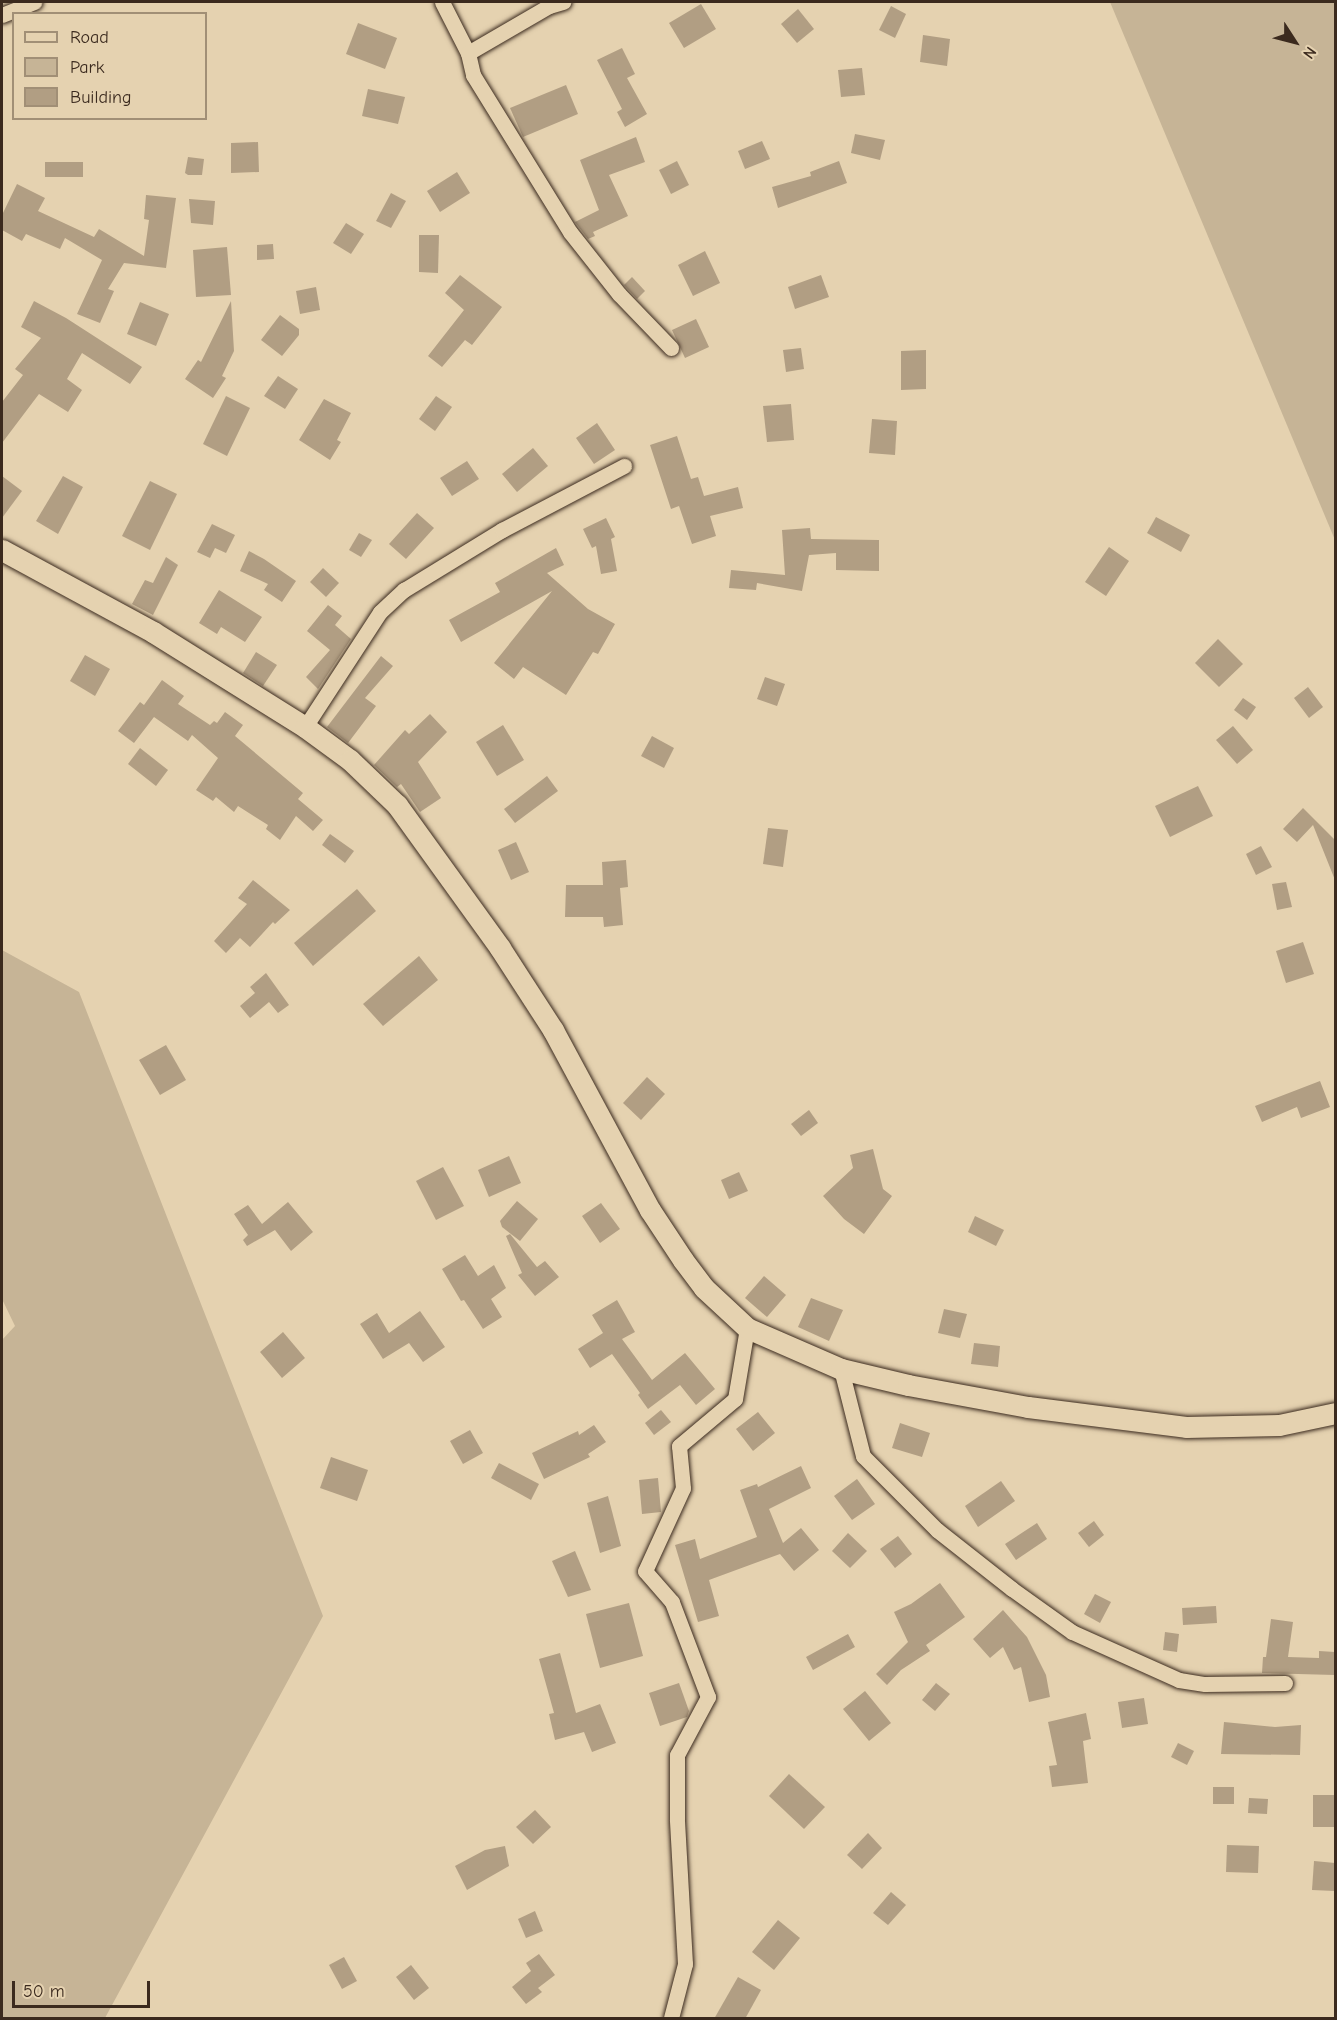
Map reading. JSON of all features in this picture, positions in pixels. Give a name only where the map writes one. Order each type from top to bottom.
[{"type":"main road","points":[[2,549],[153,632],[305,726],[350,760],[397,805],[500,948],[553,1030],[650,1210],[704,1288],[747,1328],[841,1369],[908,1385],[1028,1407],[1186,1427],[1279,1425],[1335,1413]]},
{"type":"street","points":[[2,15],[34,2]]},
{"type":"street","points":[[442,2],[468,53],[473,75],[570,232],[618,294],[671,348]]},
{"type":"street","points":[[468,53],[549,6],[563,2]]},
{"type":"street","points":[[305,726],[380,612],[404,590],[502,531],[624,466]]},
{"type":"street","points":[[671,2019],[685,1964],[677,1820],[677,1755],[708,1697],[672,1602],[645,1571],[683,1488],[679,1446],[735,1399],[747,1328]]},
{"type":"street","points":[[841,1369],[863,1456],[937,1530],[1020,1595],[1072,1632],[1179,1680],[1205,1684],[1284,1683]]},
{"type":"green space","points":[[1110,2],[1335,2],[1335,540]]},
{"type":"green space","points":[[2,950],[79,992],[323,1616],[105,2018],[2,2018],[2,1340],[15,1326],[2,1299]]},
{"type":"building","points":[[701,4],[716,29],[684,48],[669,23]]},
{"type":"building","points":[[891,6],[906,14],[895,38],[879,30]]},
{"type":"building","points":[[798,9],[814,29],[797,43],[781,24]]},
{"type":"building","points":[[358,23],[397,38],[385,69],[346,54]]},
{"type":"building","points":[[923,35],[950,39],[947,66],[920,62]]},
{"type":"building","points":[[622,48],[635,74],[627,78],[647,114],[625,127],[617,112],[622,109],[597,60]]},
{"type":"building","points":[[862,68],[865,95],[841,97],[838,70]]},
{"type":"building","points":[[566,85],[578,114],[523,137],[510,108]]},
{"type":"building","points":[[368,89],[405,97],[398,124],[362,116]]},
{"type":"building","points":[[855,134],[885,140],[880,160],[851,153]]},
{"type":"building","points":[[636,137],[645,162],[609,175],[628,216],[593,232],[595,236],[588,239],[575,222],[599,210],[580,160]]},
{"type":"building","points":[[762,141],[770,159],[745,169],[738,151]]},
{"type":"building","points":[[258,142],[259,172],[231,173],[231,143]]},
{"type":"building","points":[[188,157],[204,159],[202,175],[185,173]]},
{"type":"building","points":[[677,161],[689,185],[671,194],[659,170]]},
{"type":"building","points":[[839,161],[847,183],[778,208],[772,187],[811,176],[810,172]]},
{"type":"building","points":[[45,162],[83,162],[83,177],[45,177]]},
{"type":"building","points":[[457,172],[470,193],[440,212],[427,191]]},
{"type":"building","points":[[17,184],[45,198],[38,211],[94,237],[99,229],[144,256],[149,220],[144,219],[146,195],[176,198],[166,268],[124,263],[108,289],[114,291],[100,323],[77,314],[102,260],[65,238],[60,249],[26,234],[22,241],[2,230],[2,215]]},
{"type":"building","points":[[391,193],[406,201],[391,228],[376,221]]},
{"type":"building","points":[[189,199],[215,201],[213,225],[191,223]]},
{"type":"building","points":[[346,223],[364,234],[351,254],[333,243]]},
{"type":"building","points":[[419,235],[439,235],[438,273],[419,272]]},
{"type":"building","points":[[273,244],[274,259],[257,260],[257,245]]},
{"type":"building","points":[[227,247],[231,295],[196,297],[193,250]]},
{"type":"building","points":[[705,251],[720,283],[693,296],[678,265]]},
{"type":"building","points":[[460,275],[502,307],[472,345],[465,340],[442,367],[428,356],[464,310],[445,293]]},
{"type":"building","points":[[821,275],[829,297],[795,309],[788,287]]},
{"type":"building","points":[[632,277],[645,291],[637,299],[624,285]]},
{"type":"building","points":[[316,287],[320,310],[300,314],[296,291]]},
{"type":"building","points":[[34,301],[66,318],[142,367],[130,384],[82,353],[67,379],[82,390],[68,412],[39,394],[2,443],[2,402],[23,375],[15,369],[41,338],[21,327]]},
{"type":"building","points":[[231,301],[234,351],[222,376],[226,378],[213,398],[185,379],[198,360],[201,362]]},
{"type":"building","points":[[140,302],[169,314],[156,346],[127,334]]},
{"type":"building","points":[[280,315],[299,329],[299,335],[282,356],[261,340]]},
{"type":"building","points":[[696,319],[709,347],[685,358],[672,330]]},
{"type":"building","points":[[801,348],[804,369],[786,372],[783,350]]},
{"type":"building","points":[[926,350],[926,389],[901,390],[901,351]]},
{"type":"building","points":[[278,376],[298,389],[285,409],[264,396]]},
{"type":"building","points":[[226,396],[250,408],[227,456],[203,444]]},
{"type":"building","points":[[436,396],[452,407],[435,431],[419,419]]},
{"type":"building","points":[[324,399],[351,413],[337,440],[341,442],[330,460],[299,440]]},
{"type":"building","points":[[791,404],[794,440],[767,442],[763,406]]},
{"type":"building","points":[[872,419],[897,421],[895,455],[869,453]]},
{"type":"building","points":[[597,423],[615,450],[594,464],[576,438]]},
{"type":"building","points":[[677,436],[691,479],[698,477],[704,496],[738,487],[743,508],[710,516],[716,536],[692,544],[679,506],[671,509],[650,445]]},
{"type":"building","points":[[533,448],[548,466],[517,492],[502,474]]},
{"type":"building","points":[[467,461],[479,479],[452,496],[440,478]]},
{"type":"building","points":[[2,476],[22,491],[2,518]]},
{"type":"building","points":[[63,476],[83,487],[58,534],[36,521]]},
{"type":"building","points":[[150,481],[177,494],[150,550],[122,536]]},
{"type":"building","points":[[417,513],[434,528],[406,559],[389,544]]},
{"type":"building","points":[[1156,517],[1190,535],[1181,552],[1147,533]]},
{"type":"building","points":[[606,518],[615,537],[611,539],[617,571],[601,574],[596,546],[592,548],[583,529]]},
{"type":"building","points":[[212,524],[235,535],[226,553],[215,548],[210,558],[197,552]]},
{"type":"building","points":[[810,528],[811,539],[879,540],[879,571],[836,570],[836,553],[809,555],[802,591],[757,583],[756,590],[729,588],[731,570],[785,575],[782,530]]},
{"type":"building","points":[[359,533],[372,540],[361,557],[349,550]]},
{"type":"building","points":[[1109,547],[1129,561],[1106,596],[1085,582]]},
{"type":"building","points":[[556,548],[564,565],[547,573],[588,609],[615,624],[598,654],[593,652],[566,695],[523,667],[514,679],[494,663],[552,591],[461,642],[449,620],[500,592],[495,583]]},
{"type":"building","points":[[249,551],[296,581],[282,602],[264,590],[268,584],[240,571]]},
{"type":"building","points":[[166,557],[178,565],[153,615],[132,604],[145,580],[153,583]]},
{"type":"building","points":[[323,568],[339,583],[326,597],[310,582]]},
{"type":"building","points":[[219,590],[262,617],[245,642],[221,627],[217,634],[199,623]]},
{"type":"building","points":[[328,605],[342,616],[335,625],[351,639],[318,689],[306,677],[330,650],[307,631]]},
{"type":"building","points":[[1218,639],[1243,664],[1219,687],[1195,663]]},
{"type":"building","points":[[256,652],[277,665],[263,686],[243,673]]},
{"type":"building","points":[[85,655],[110,669],[95,696],[70,681]]},
{"type":"building","points":[[381,656],[393,666],[365,698],[376,706],[348,743],[327,727]]},
{"type":"building","points":[[765,677],[785,684],[777,706],[757,699]]},
{"type":"building","points":[[162,680],[184,696],[178,704],[210,725],[214,721],[217,723],[225,712],[243,725],[235,736],[303,793],[298,799],[323,820],[313,831],[296,816],[280,840],[266,829],[268,825],[238,806],[234,812],[216,797],[213,801],[196,790],[218,758],[192,735],[188,741],[154,717],[134,743],[118,731],[140,702],[144,705]]},
{"type":"building","points":[[1308,687],[1323,707],[1309,718],[1294,698]]},
{"type":"building","points":[[1243,698],[1256,707],[1247,720],[1234,710]]},
{"type":"building","points":[[430,714],[447,732],[418,762],[441,798],[420,812],[401,784],[397,787],[374,765],[405,730],[409,734]]},
{"type":"building","points":[[503,725],[524,760],[497,776],[476,742]]},
{"type":"building","points":[[1233,726],[1253,750],[1237,764],[1216,740]]},
{"type":"building","points":[[652,736],[674,748],[664,768],[641,756]]},
{"type":"building","points":[[140,748],[168,770],[156,786],[128,764]]},
{"type":"building","points":[[547,776],[558,791],[515,823],[504,809]]},
{"type":"building","points":[[1198,786],[1213,816],[1170,837],[1155,806]]},
{"type":"building","points":[[1303,808],[1335,840],[1335,880],[1313,825],[1297,842],[1283,829]]},
{"type":"building","points":[[768,828],[788,830],[783,867],[763,864]]},
{"type":"building","points":[[330,834],[354,851],[345,863],[322,845]]},
{"type":"building","points":[[516,842],[529,872],[511,880],[498,850]]},
{"type":"building","points":[[1261,846],[1272,867],[1256,875],[1246,854]]},
{"type":"building","points":[[626,860],[628,887],[620,888],[623,925],[604,927],[603,917],[565,917],[566,885],[603,885],[602,862]]},
{"type":"building","points":[[253,880],[290,910],[275,924],[273,922],[250,947],[240,938],[226,953],[214,941],[247,904],[238,898]]},
{"type":"building","points":[[1286,882],[1292,907],[1277,910],[1272,884]]},
{"type":"building","points":[[357,889],[376,911],[313,966],[294,943]]},
{"type":"building","points":[[1303,942],[1314,974],[1286,983],[1276,951]]},
{"type":"building","points":[[419,956],[438,980],[383,1026],[363,1004]]},
{"type":"building","points":[[266,973],[289,1005],[278,1013],[269,1002],[250,1018],[240,1006],[255,993],[250,987]]},
{"type":"building","points":[[166,1045],[186,1080],[160,1095],[139,1060]]},
{"type":"building","points":[[647,1077],[665,1094],[641,1120],[623,1103]]},
{"type":"building","points":[[1320,1081],[1330,1107],[1301,1118],[1297,1107],[1262,1122],[1255,1106]]},
{"type":"building","points":[[809,1110],[818,1123],[801,1136],[791,1124]]},
{"type":"building","points":[[873,1149],[883,1189],[892,1196],[864,1234],[844,1219],[823,1196],[853,1168],[850,1155]]},
{"type":"building","points":[[509,1156],[521,1183],[489,1197],[478,1170]]},
{"type":"building","points":[[443,1167],[464,1206],[436,1220],[416,1181]]},
{"type":"building","points":[[739,1172],[748,1191],[729,1199],[721,1180]]},
{"type":"building","points":[[517,1201],[538,1219],[520,1241],[502,1227],[500,1221]]},
{"type":"building","points":[[288,1202],[313,1232],[291,1251],[275,1230],[247,1246],[243,1240],[248,1235],[234,1214],[248,1205],[262,1224]]},
{"type":"building","points":[[601,1203],[620,1229],[600,1243],[582,1216]]},
{"type":"building","points":[[975,1216],[1004,1230],[996,1246],[968,1232]]},
{"type":"building","points":[[510,1234],[537,1267],[545,1261],[559,1277],[535,1296],[518,1275],[522,1273],[506,1236]]},
{"type":"building","points":[[465,1255],[478,1276],[494,1265],[506,1288],[491,1299],[502,1317],[483,1329],[464,1300],[461,1301],[442,1269]]},
{"type":"building","points":[[764,1276],[786,1295],[767,1317],[745,1298]]},
{"type":"building","points":[[811,1298],[843,1310],[829,1341],[798,1327]]},
{"type":"building","points":[[617,1300],[635,1332],[622,1339],[652,1380],[685,1353],[715,1389],[696,1405],[680,1385],[648,1409],[638,1395],[640,1393],[612,1354],[590,1368],[578,1349],[603,1333],[592,1315]]},
{"type":"building","points":[[944,1309],[967,1314],[960,1338],[938,1333]]},
{"type":"building","points":[[420,1311],[445,1347],[423,1362],[409,1343],[383,1359],[360,1324],[377,1313],[389,1333]]},
{"type":"building","points":[[283,1332],[305,1358],[282,1378],[260,1352]]},
{"type":"building","points":[[974,1343],[1000,1346],[998,1367],[971,1364]]},
{"type":"building","points":[[661,1410],[671,1422],[654,1435],[645,1423]]},
{"type":"building","points":[[758,1412],[775,1433],[753,1451],[736,1429]]},
{"type":"building","points":[[900,1423],[930,1433],[922,1457],[892,1448]]},
{"type":"building","points":[[594,1425],[606,1442],[588,1454],[590,1457],[544,1479],[532,1453],[578,1431],[579,1435]]},
{"type":"building","points":[[470,1430],[483,1453],[463,1464],[450,1441]]},
{"type":"building","points":[[331,1457],[368,1470],[357,1501],[320,1488]]},
{"type":"building","points":[[499,1463],[539,1484],[531,1500],[491,1478]]},
{"type":"building","points":[[801,1466],[811,1488],[769,1509],[783,1543],[801,1528],[819,1550],[794,1571],[780,1554],[709,1580],[719,1616],[698,1622],[675,1545],[695,1539],[700,1559],[757,1537],[740,1490],[757,1484],[758,1487]]},
{"type":"building","points":[[658,1478],[661,1512],[642,1514],[639,1480]]},
{"type":"building","points":[[857,1479],[875,1504],[852,1520],[834,1496]]},
{"type":"building","points":[[1001,1481],[1015,1501],[978,1527],[965,1506]]},
{"type":"building","points":[[608,1496],[621,1546],[600,1553],[587,1503]]},
{"type":"building","points":[[1094,1521],[1104,1535],[1089,1547],[1078,1533]]},
{"type":"building","points":[[1037,1523],[1047,1539],[1016,1560],[1005,1544]]},
{"type":"building","points":[[848,1533],[867,1551],[850,1568],[832,1551]]},
{"type":"building","points":[[898,1536],[912,1554],[895,1568],[880,1549]]},
{"type":"building","points":[[575,1551],[591,1590],[568,1597],[552,1561]]},
{"type":"building","points":[[940,1583],[965,1617],[926,1645],[930,1651],[901,1670],[887,1685],[876,1674],[908,1642],[894,1612],[911,1604]]},
{"type":"building","points":[[1095,1594],[1111,1602],[1100,1623],[1084,1614]]},
{"type":"building","points":[[629,1603],[643,1656],[600,1668],[586,1614]]},
{"type":"building","points":[[1216,1606],[1217,1623],[1183,1625],[1182,1608]]},
{"type":"building","points":[[1003,1610],[1027,1637],[1046,1675],[1050,1697],[1029,1702],[1021,1667],[1014,1670],[1003,1647],[990,1658],[973,1639]]},
{"type":"building","points":[[1271,1619],[1293,1622],[1288,1657],[1319,1658],[1319,1651],[1335,1652],[1335,1675],[1262,1673]]},
{"type":"building","points":[[1165,1632],[1179,1634],[1177,1652],[1163,1650]]},
{"type":"building","points":[[848,1634],[855,1647],[813,1670],[806,1657]]},
{"type":"building","points":[[560,1653],[576,1713],[600,1704],[616,1743],[592,1752],[584,1732],[555,1740],[549,1714],[554,1713],[539,1659]]},
{"type":"building","points":[[679,1683],[689,1711],[687,1717],[660,1726],[649,1693]]},
{"type":"building","points":[[936,1683],[950,1694],[935,1711],[922,1700]]},
{"type":"building","points":[[865,1691],[891,1723],[869,1741],[843,1709]]},
{"type":"building","points":[[1144,1698],[1148,1724],[1122,1728],[1118,1702]]},
{"type":"building","points":[[1086,1713],[1091,1739],[1083,1741],[1088,1783],[1052,1787],[1049,1766],[1057,1765],[1048,1722]]},
{"type":"building","points":[[1224,1722],[1275,1727],[1301,1725],[1300,1755],[1221,1754]]},
{"type":"building","points":[[1178,1743],[1194,1751],[1187,1765],[1171,1757]]},
{"type":"building","points":[[789,1774],[825,1807],[804,1829],[769,1796]]},
{"type":"building","points":[[1213,1787],[1234,1787],[1234,1804],[1213,1804]]},
{"type":"building","points":[[1313,1795],[1335,1795],[1335,1827],[1313,1827]]},
{"type":"building","points":[[1249,1798],[1268,1799],[1267,1814],[1248,1813]]},
{"type":"building","points":[[535,1810],[551,1827],[533,1844],[516,1827]]},
{"type":"building","points":[[868,1833],[882,1848],[862,1869],[847,1855]]},
{"type":"building","points":[[1227,1845],[1259,1846],[1258,1873],[1226,1872]]},
{"type":"building","points":[[505,1846],[509,1866],[467,1890],[455,1866],[485,1850]]},
{"type":"building","points":[[1314,1861],[1335,1863],[1335,1891],[1312,1890]]},
{"type":"building","points":[[891,1892],[906,1905],[888,1925],[873,1913]]},
{"type":"building","points":[[535,1911],[543,1931],[526,1938],[518,1919]]},
{"type":"building","points":[[778,1920],[800,1938],[774,1970],[752,1952]]},
{"type":"building","points":[[539,1954],[555,1975],[538,1988],[542,1992],[526,2004],[512,1987],[531,1971],[526,1963]]},
{"type":"building","points":[[344,1957],[357,1981],[342,1989],[329,1965]]},
{"type":"building","points":[[411,1965],[429,1988],[414,2000],[396,1977]]},
{"type":"building","points":[[738,1977],[761,1990],[745,2019],[714,2019]]}]
